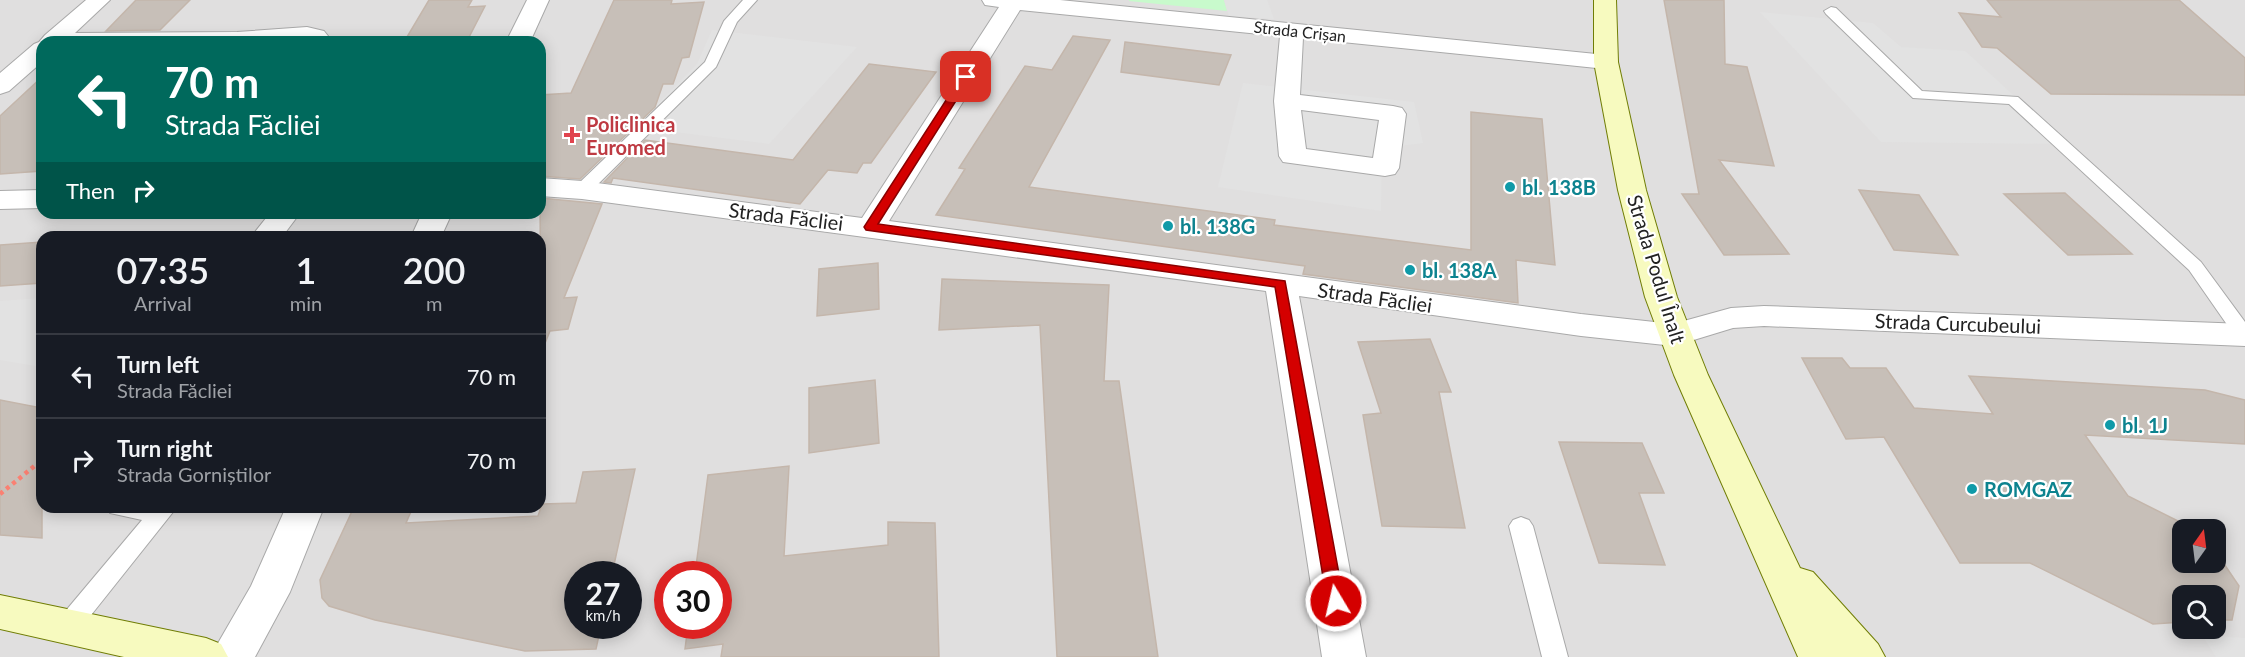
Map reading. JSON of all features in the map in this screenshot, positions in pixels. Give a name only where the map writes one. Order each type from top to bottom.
[{"type":"main road","name":"Strada Podul Înalt","points":[[1605,0],[1606,62],[1632,190],[1661,297],[1674,335],[1820,657]]},
{"type":"main road","name":"Strada Podul Înalt","points":[[1774,557],[1863,657]]},
{"type":"main road","points":[[0,612],[206,657]]},
{"type":"street","points":[[58,36],[99,0]]},
{"type":"street","points":[[521,36],[538,0]]},
{"type":"street","points":[[1240,0],[1249,26]]},
{"type":"street","points":[[870,227],[1008,1]]},
{"type":"street","name":"Strada Crișan","points":[[1008,1],[1606,62]]},
{"type":"street","points":[[1287,101],[1292,30]]},
{"type":"street","points":[[283,36],[307,34],[316,36]]},
{"type":"street","points":[[0,86],[36,55]]},
{"type":"street","name":"Strada Făcliei","points":[[546,187],[582,190],[870,227],[1581,326],[1674,335]]},
{"type":"street","points":[[0,201],[36,198]]},
{"type":"street","points":[[271,231],[280,219]]},
{"type":"street","points":[[1281,284],[1344,657]]},
{"type":"street","name":"Strada Curcubeului","points":[[1674,335],[1731,318],[1764,316],[2245,335]]},
{"type":"street","points":[[232,657],[269,592],[302,513]]},
{"type":"lane","points":[[582,190],[711,64],[731,21],[750,0]]},
{"type":"lane","points":[[1831,11],[1918,95],[2013,100],[2195,266],[2245,335]]},
{"type":"lane","points":[[67,627],[161,513]]},
{"type":"lane","points":[[1521,526],[1555,657]]},
{"type":"path","points":[[0,494],[36,465]]},
{"type":"shaded area","points":[[0,0],[2245,0],[2245,657],[0,657]]},
{"type":"shaded area","points":[[1224,0],[1267,0],[1274,19],[1229,16]]},
{"type":"shaded area","points":[[1760,12],[1873,23],[1901,47],[1965,51],[2067,144],[1881,142]]},
{"type":"shaded area","points":[[712,30],[857,47],[769,144],[635,127],[697,64]]},
{"type":"shaded area","points":[[1243,83],[1414,102],[1423,143],[1382,148],[1381,211],[1218,187]]},
{"type":"shaded area","points":[[36,298],[36,366],[0,360],[0,301]]},
{"type":"shaded area","points":[[2245,638],[2245,657],[2216,657],[2205,639]]},
{"type":"green space","points":[[1129,0],[1224,0],[1227,11],[1129,1]]},
{"type":"building","points":[[136,0],[190,0],[160,30],[106,31]]},
{"type":"building","points":[[429,0],[472,0],[468,7],[485,6],[470,36],[408,36]]},
{"type":"building","points":[[614,0],[672,0],[671,4],[704,2],[689,57],[682,58],[673,84],[663,84],[655,107],[580,179],[546,176],[546,95],[571,93]]},
{"type":"building","points":[[1664,0],[1724,0],[1725,64],[1747,67],[1774,166],[1719,160],[1789,254],[1724,255],[1682,194],[1699,194]]},
{"type":"building","points":[[1987,0],[2179,0],[2245,58],[2245,95],[2051,94],[1997,48],[1982,47],[1959,13],[2001,17]]},
{"type":"building","points":[[1073,36],[1110,40],[1029,187],[1275,220],[1274,225],[1471,250],[1471,112],[1542,119],[1555,265],[1516,260],[1518,303],[1303,274],[1305,266],[936,215],[965,169],[959,168],[1025,66],[1052,70]]},
{"type":"building","points":[[1125,42],[1231,55],[1219,85],[1121,72]]},
{"type":"building","points":[[869,64],[936,72],[871,163],[863,163],[857,173],[828,170],[800,204],[613,178],[611,183],[604,182],[645,140],[793,160]]},
{"type":"building","points":[[36,83],[36,171],[0,174],[0,116]]},
{"type":"building","points":[[1859,190],[1919,195],[1958,255],[1894,250]]},
{"type":"building","points":[[2065,193],[2132,254],[2068,255],[2004,194]]},
{"type":"building","points":[[546,199],[602,204],[564,298],[577,297],[568,329],[550,331],[546,341],[546,231],[540,231],[540,219],[546,219]]},
{"type":"building","points":[[36,242],[36,283],[0,286],[0,245]]},
{"type":"building","points":[[878,263],[879,309],[817,316],[819,269]]},
{"type":"building","points":[[942,279],[1109,285],[1104,381],[1119,381],[1158,657],[1057,657],[1040,325],[939,330]]},
{"type":"building","points":[[1430,339],[1451,392],[1439,392],[1465,528],[1382,526],[1363,415],[1381,413],[1358,342]]},
{"type":"building","points":[[1802,358],[1842,358],[1850,368],[1886,368],[1914,408],[1993,414],[1969,376],[2205,390],[2245,400],[2245,444],[2085,435],[2128,496],[2174,519],[2172,519],[2172,573],[2226,573],[2226,567],[2239,586],[2232,620],[2226,620],[2226,585],[2172,585],[2172,623],[2153,624],[2030,563],[1960,563],[1884,437],[1846,439]]},
{"type":"building","points":[[875,380],[879,443],[809,453],[809,388]]},
{"type":"building","points":[[0,400],[36,407],[36,513],[42,513],[42,538],[0,535]]},
{"type":"building","points":[[1559,442],[1642,443],[1664,493],[1639,493],[1665,565],[1599,563]]},
{"type":"building","points":[[789,466],[784,556],[888,545],[888,522],[935,523],[939,657],[721,657],[723,644],[685,649],[686,639],[732,639],[732,561],[697,561],[708,475]]},
{"type":"building","points":[[635,469],[615,561],[564,561],[564,639],[598,639],[596,649],[525,651],[375,620],[329,606],[322,598],[320,580],[351,513],[410,513],[406,523],[538,516],[539,513],[546,513],[546,504],[576,503],[583,472]]},
{"type":"place","name":"Policlinica Euromed","points":[[572,135]]},
{"type":"place","name":"bl. 138B","points":[[1510,187]]},
{"type":"place","name":"bl. 138G","points":[[1168,226]]},
{"type":"place","name":"bl. 138A","points":[[1410,270]]},
{"type":"place","name":"bl. 1J","points":[[2110,425]]},
{"type":"place","name":"ROMGAZ","points":[[1972,489]]},
{"type":"route","points":[[966,77],[870,227],[1281,284],[1336,601]]}]
